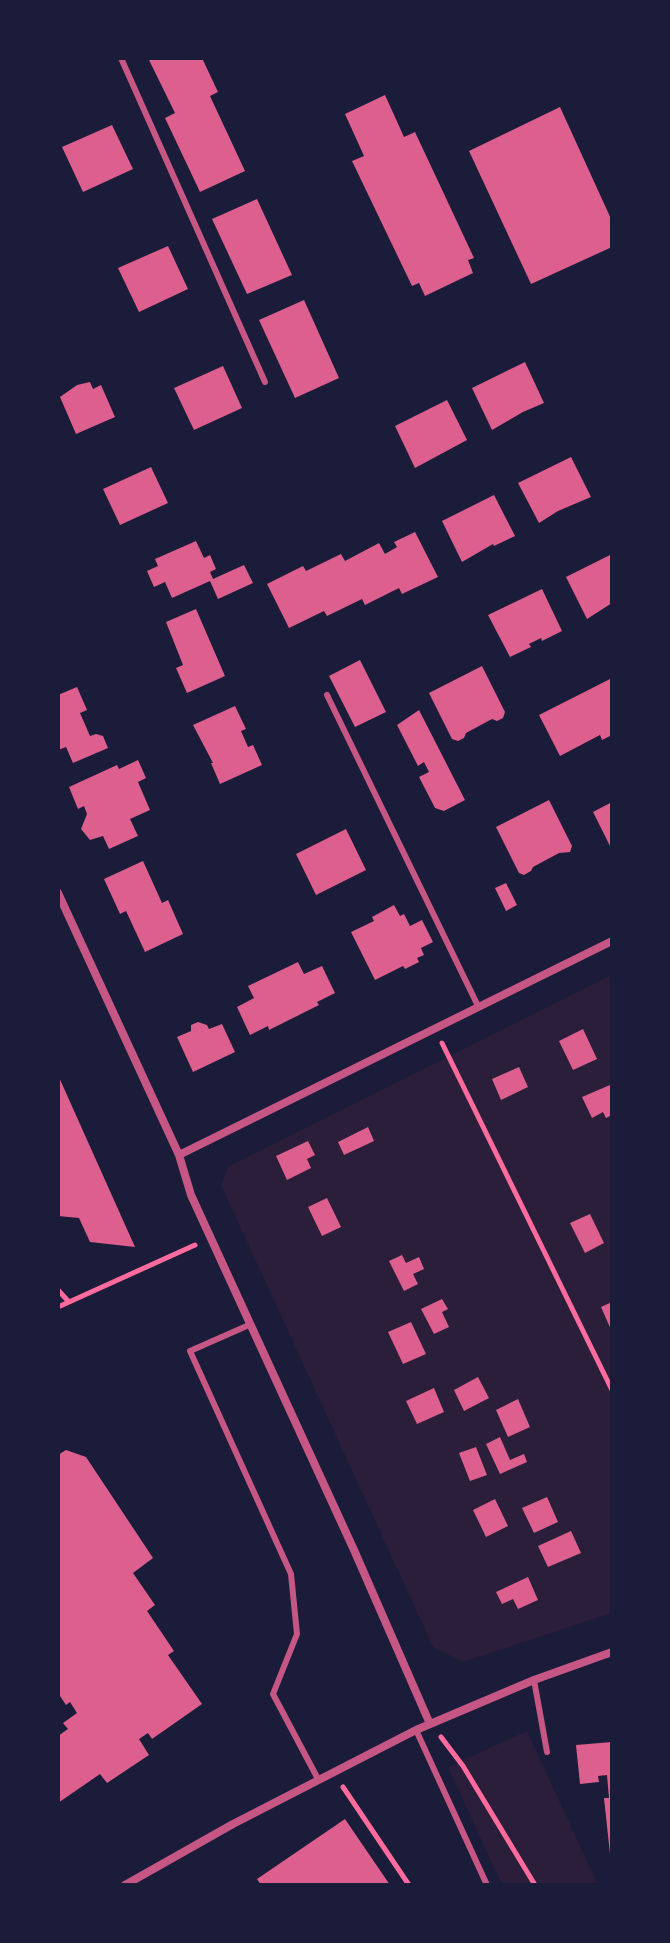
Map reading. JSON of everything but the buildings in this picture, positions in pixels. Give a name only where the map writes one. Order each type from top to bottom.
[{"type":"street","points":[[58,893],[179,1155],[191,1195],[430,1724]]},
{"type":"street","points":[[179,1155],[612,941]]},
{"type":"street","points":[[125,1885],[333,1771],[416,1730],[534,1680],[612,1652]]},
{"type":"lane","points":[[121,58],[265,382]]},
{"type":"lane","points":[[327,695],[478,1006]]},
{"type":"lane","points":[[249,1325],[190,1351],[291,1574],[297,1634],[273,1694],[318,1779]]},
{"type":"lane","points":[[534,1680],[547,1752]]},
{"type":"lane","points":[[416,1730],[487,1885]]},
{"type":"path","points":[[434,1028],[612,1390]]},
{"type":"path","points":[[58,1307],[211,1238]]},
{"type":"path","points":[[58,1290],[69,1302]]},
{"type":"path","points":[[430,1724],[463,1766],[535,1885]]},
{"type":"path","points":[[333,1771],[409,1885]]},
{"type":"shaded area","points":[[612,975],[612,1613],[463,1662],[433,1647],[221,1185],[228,1167]]},
{"type":"shaded area","points":[[527,1731],[598,1885],[502,1885],[448,1767]]}]
